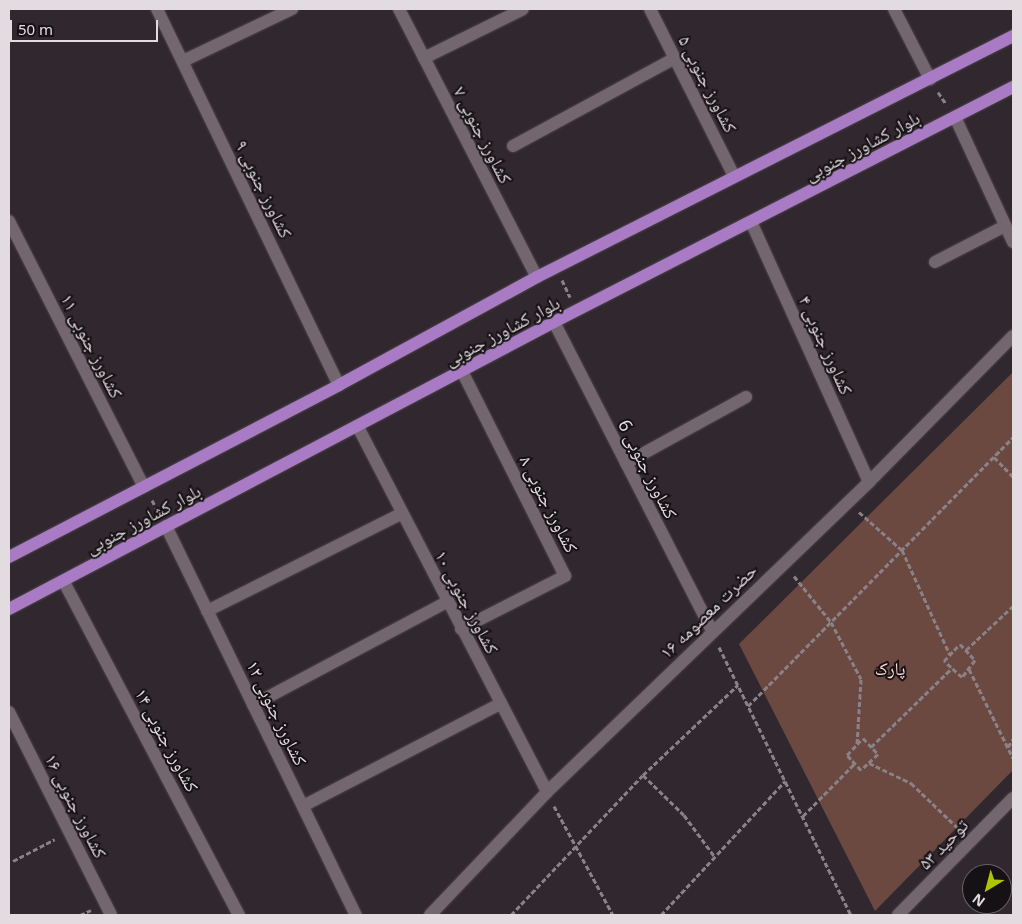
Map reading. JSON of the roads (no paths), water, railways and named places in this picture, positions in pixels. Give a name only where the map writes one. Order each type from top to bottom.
[{"type":"main road","name":"بلوار کشاورز جنوبی","points":[[9,557],[339,385],[556,267],[1013,36]]},
{"type":"main road","name":"بلوار کشاورز جنوبی","points":[[9,609],[64,582],[166,526],[358,427],[554,322],[752,224],[1013,87]]},
{"type":"street","name":"کشاورز جنوبی ۹","points":[[157,9],[339,385]]},
{"type":"street","points":[[183,61],[292,9]]},
{"type":"street","name":"کشاورز جنوبی ۷","points":[[399,9],[537,277]]},
{"type":"street","points":[[424,58],[523,9]]},
{"type":"street","name":"کشاورز جنوبی ۵","points":[[650,9],[734,176]]},
{"type":"street","points":[[894,9],[930,79]]},
{"type":"street","points":[[513,146],[675,58]]},
{"type":"street","points":[[955,117],[1005,226],[1013,239]]},
{"type":"street","name":"کشاورز جنوبی ۱۱","points":[[9,221],[144,487]]},
{"type":"street","name":"کشاورز جنوبی ۴","points":[[752,224],[869,482]]},
{"type":"street","points":[[935,262],[1005,226]]},
{"type":"street","name":"کشاورز جنوبی 6","points":[[554,322],[712,631]]},
{"type":"street","name":"حضرت معصومه ۱۶","points":[[430,915],[547,792],[712,631],[869,482],[1013,336]]},
{"type":"street","name":"کشاورز جنوبی ۸","points":[[461,629],[565,576],[462,371]]},
{"type":"street","points":[[626,463],[746,397]]},
{"type":"street","name":"کشاورز جنوبی ۱۰","points":[[358,427],[401,514],[547,792]]},
{"type":"street","points":[[207,610],[401,514]]},
{"type":"street","name":"کشاورز جنوبی ۱۲","points":[[166,526],[356,915]]},
{"type":"street","name":"کشاورز جنوبی ۱۴","points":[[64,582],[239,915]]},
{"type":"street","points":[[253,705],[447,602]]},
{"type":"street","points":[[302,806],[500,704]]},
{"type":"street","name":"کشاورز جنوبی ۱۶","points":[[9,712],[111,915]]},
{"type":"street","name":"توحید ۵۳","points":[[898,915],[1013,798]]},
{"type":"park label","name":"پارک","points":[[890,668]]}]
